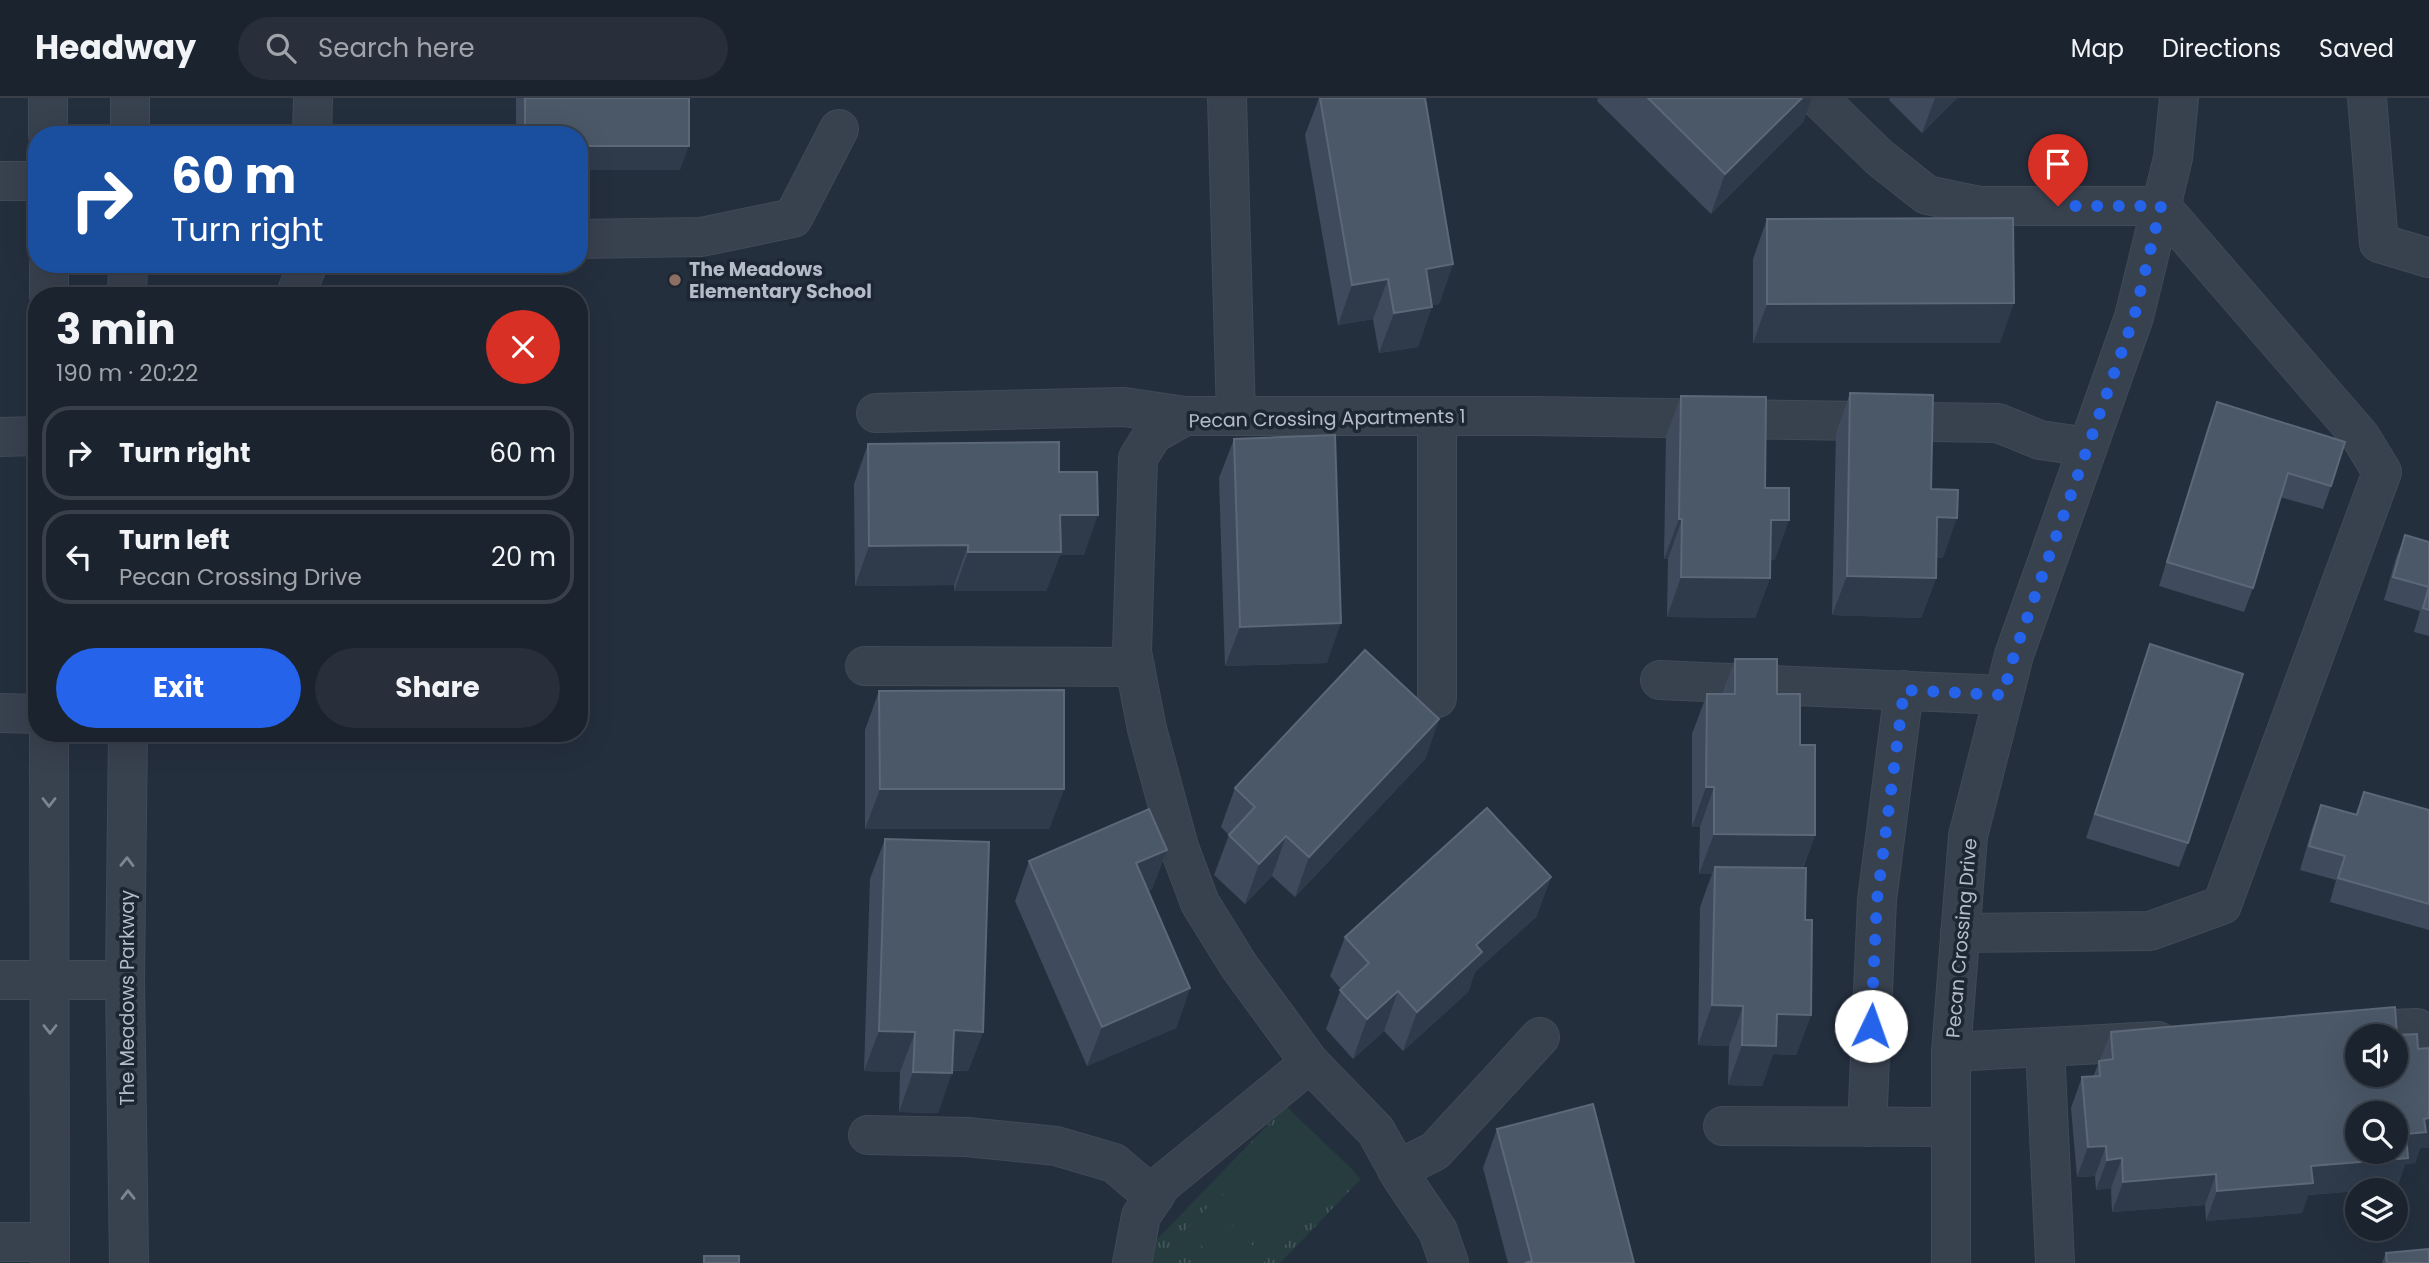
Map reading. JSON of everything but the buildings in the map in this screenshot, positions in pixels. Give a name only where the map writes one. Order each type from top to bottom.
[{"type":"street","points":[[48,98],[48,126]]},
{"type":"street","points":[[130,98],[130,126]]},
{"type":"street","points":[[312,126],[313,98]]},
{"type":"street","points":[[1227,98],[1236,416]]},
{"type":"street","points":[[1818,98],[1880,158],[1927,195],[1980,206],[2161,206],[2360,436],[2382,472],[2222,905],[2150,931],[1960,933]]},
{"type":"street","name":"Pecan Crossing Drive","points":[[1951,1263],[1951,1052],[1968,836],[2014,655],[2134,317],[2173,158],[2179,98]]},
{"type":"street","points":[[2367,98],[2379,243],[2429,258]]},
{"type":"street","points":[[588,239],[701,237],[793,218],[839,129]]},
{"type":"street","points":[[0,181],[28,181]]},
{"type":"street","points":[[876,413],[1124,407],[1185,416]]},
{"type":"street","name":"Pecan Crossing Apartments 1","points":[[1449,1263],[1438,1231],[1397,1170],[1376,1131],[1310,1063],[1239,965],[1200,904],[1176,834],[1147,729],[1132,652],[1138,458],[1153,434],[1185,416],[1437,416],[1998,423],[2040,440],[2088,447]]},
{"type":"street","points":[[1437,416],[1437,698]]},
{"type":"street","points":[[0,437],[28,436]]},
{"type":"street","points":[[865,666],[1135,667]]},
{"type":"street","points":[[1660,680],[2003,695]]},
{"type":"street","points":[[1867,1127],[1877,900],[1904,690]]},
{"type":"street","points":[[0,713],[28,714]]},
{"type":"street","points":[[0,1242],[50,1252],[49,742]]},
{"type":"street","name":"The Meadows Parkway","points":[[128,742],[125,980],[129,1263]]},
{"type":"street","points":[[0,980],[125,980]]},
{"type":"street","points":[[2307,1033],[2417,1028],[2429,1036]]},
{"type":"street","points":[[1397,1170],[1435,1151],[1540,1037]]},
{"type":"street","points":[[1951,1052],[2196,1039]]},
{"type":"street","points":[[2045,1047],[2055,1263]]},
{"type":"street","points":[[1132,1263],[1141,1216],[1162,1184],[1310,1063]]},
{"type":"street","points":[[1723,1126],[1951,1127]]},
{"type":"street","points":[[867,1135],[967,1137],[1056,1146],[1114,1163],[1154,1197]]},
{"type":"green space","points":[[1286,1106],[1361,1179],[1280,1263],[1134,1263]]},
{"type":"green space","points":[[1290,1110],[1355,1172],[1280,1250],[1215,1187]]},
{"type":"green space","points":[[1210,1205],[1267,1259],[1263,1263],[1219,1263],[1185,1230]]},
{"type":"place","name":"The Meadows Elementary School","points":[[675,280]]},
{"type":"route","points":[[1871,1026],[1877,900],[1904,690],[2003,695],[2014,655],[2134,317],[2161,206],[2058,206]]}]
